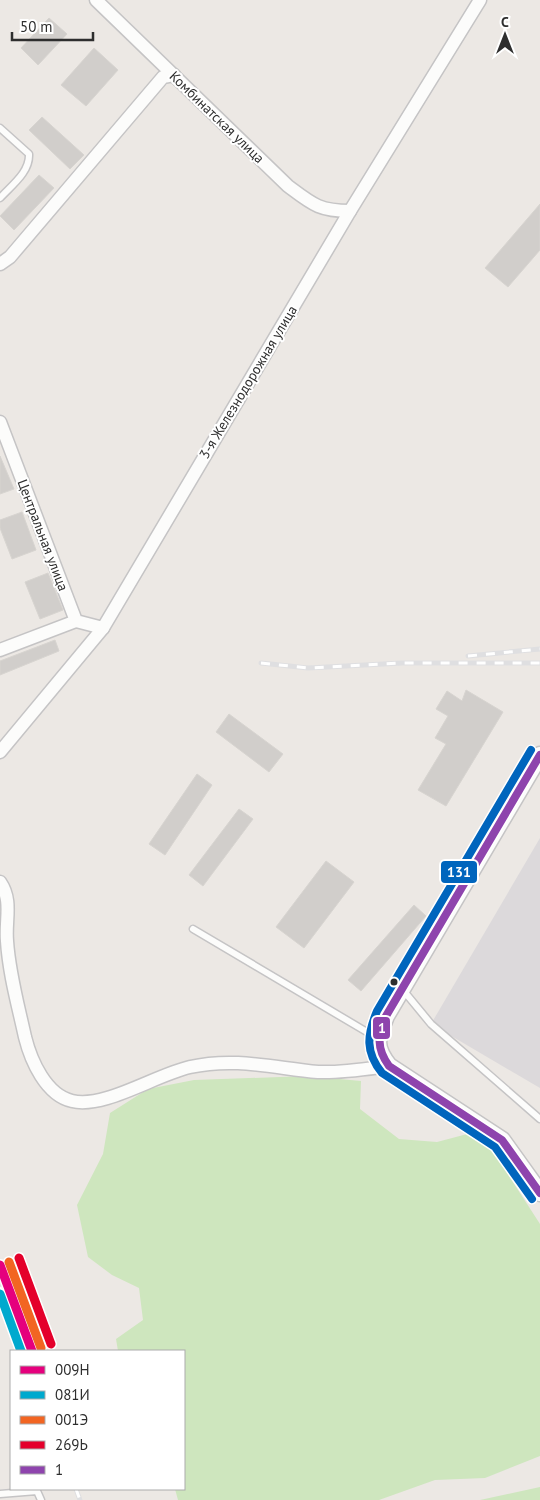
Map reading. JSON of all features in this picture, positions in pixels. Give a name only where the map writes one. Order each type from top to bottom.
[{"type":"street","name":"Комбинатская улица","points":[[96,0],[288,186],[315,205],[330,211],[350,211]]},
{"type":"street","name":"3-я Железнодорожная улица","points":[[0,752],[103,628],[350,211],[480,0]]},
{"type":"street","points":[[0,264],[10,257],[162,77],[174,75]]},
{"type":"street","name":"Центральная улица","points":[[0,422],[76,621]]},
{"type":"street","points":[[0,650],[76,621],[103,628]]},
{"type":"street","points":[[540,755],[386,1016],[377,1038],[380,1055],[389,1066],[502,1140],[540,1193]]},
{"type":"street","points":[[0,882],[7,897],[8,948],[12,983],[26,1043],[41,1074],[53,1092],[69,1101],[85,1104],[101,1101],[151,1079],[191,1067],[240,1062],[318,1072],[349,1072],[389,1066]]},
{"type":"lane","points":[[0,128],[29,154],[27,168],[0,198]]},
{"type":"lane","points":[[193,929],[377,1038]]},
{"type":"lane","points":[[402,989],[431,1024],[540,1119]]},
{"type":"lane","points":[[0,1494],[37,1491],[41,1500]]},
{"type":"shaded area","points":[[540,838],[540,1088],[431,1024]]},
{"type":"green space","points":[[307,1076],[361,1081],[360,1109],[399,1139],[437,1142],[471,1133],[489,1145],[540,1224],[540,1456],[485,1478],[435,1480],[379,1500],[178,1500],[175,1490],[185,1490],[185,1350],[118,1350],[116,1339],[143,1320],[139,1288],[112,1275],[88,1257],[77,1205],[103,1154],[110,1113],[148,1089],[194,1080]]},
{"type":"green space","points":[[540,1487],[540,1500],[480,1500]]},
{"type":"building","points":[[49,18],[67,34],[38,65],[21,48]]},
{"type":"building","points":[[94,48],[118,70],[86,106],[61,85]]},
{"type":"building","points":[[42,117],[84,155],[70,169],[29,130]]},
{"type":"building","points":[[39,175],[54,188],[14,230],[0,216]]},
{"type":"building","points":[[540,204],[540,250],[508,287],[485,268]]},
{"type":"building","points":[[0,456],[14,489],[0,494]]},
{"type":"building","points":[[22,512],[36,550],[12,559],[0,528],[0,520]]},
{"type":"building","points":[[48,573],[63,610],[40,619],[25,582]]},
{"type":"building","points":[[55,640],[59,651],[0,675],[0,661]]},
{"type":"building","points":[[466,690],[503,712],[446,806],[418,790],[446,744],[435,738],[448,716],[436,709],[447,691],[462,701]]},
{"type":"building","points":[[229,714],[283,754],[269,772],[216,732]]},
{"type":"building","points":[[197,774],[212,785],[165,855],[149,844]]},
{"type":"building","points":[[239,809],[253,819],[203,886],[189,875]]},
{"type":"building","points":[[326,861],[354,882],[304,948],[276,927]]},
{"type":"building","points":[[414,905],[426,916],[361,991],[348,980]]},
{"type":"railway","points":[[468,656],[540,649]]},
{"type":"railway","points":[[261,663],[308,668],[402,663],[540,663]]},
{"type":"railway","points":[[0,1287],[24,1350]]},
{"type":"railway","points":[[76,1490],[80,1500]]},
{"type":"transit line","name":"131","points":[[531,750],[377,1011],[371,1028],[369,1043],[376,1065],[382,1073],[495,1147],[532,1199]]},
{"type":"transit line","name":"1","points":[[540,755],[386,1016],[380,1036],[380,1048],[389,1066],[502,1140],[540,1193]]},
{"type":"transit line","name":"269Ь","points":[[19,1258],[51,1344]]},
{"type":"transit line","name":"001Э","points":[[9,1262],[41,1348]]},
{"type":"transit line","name":"009Н","points":[[0,1265],[32,1350]]},
{"type":"transit line","name":"081И","points":[[0,1294],[21,1350]]}]
